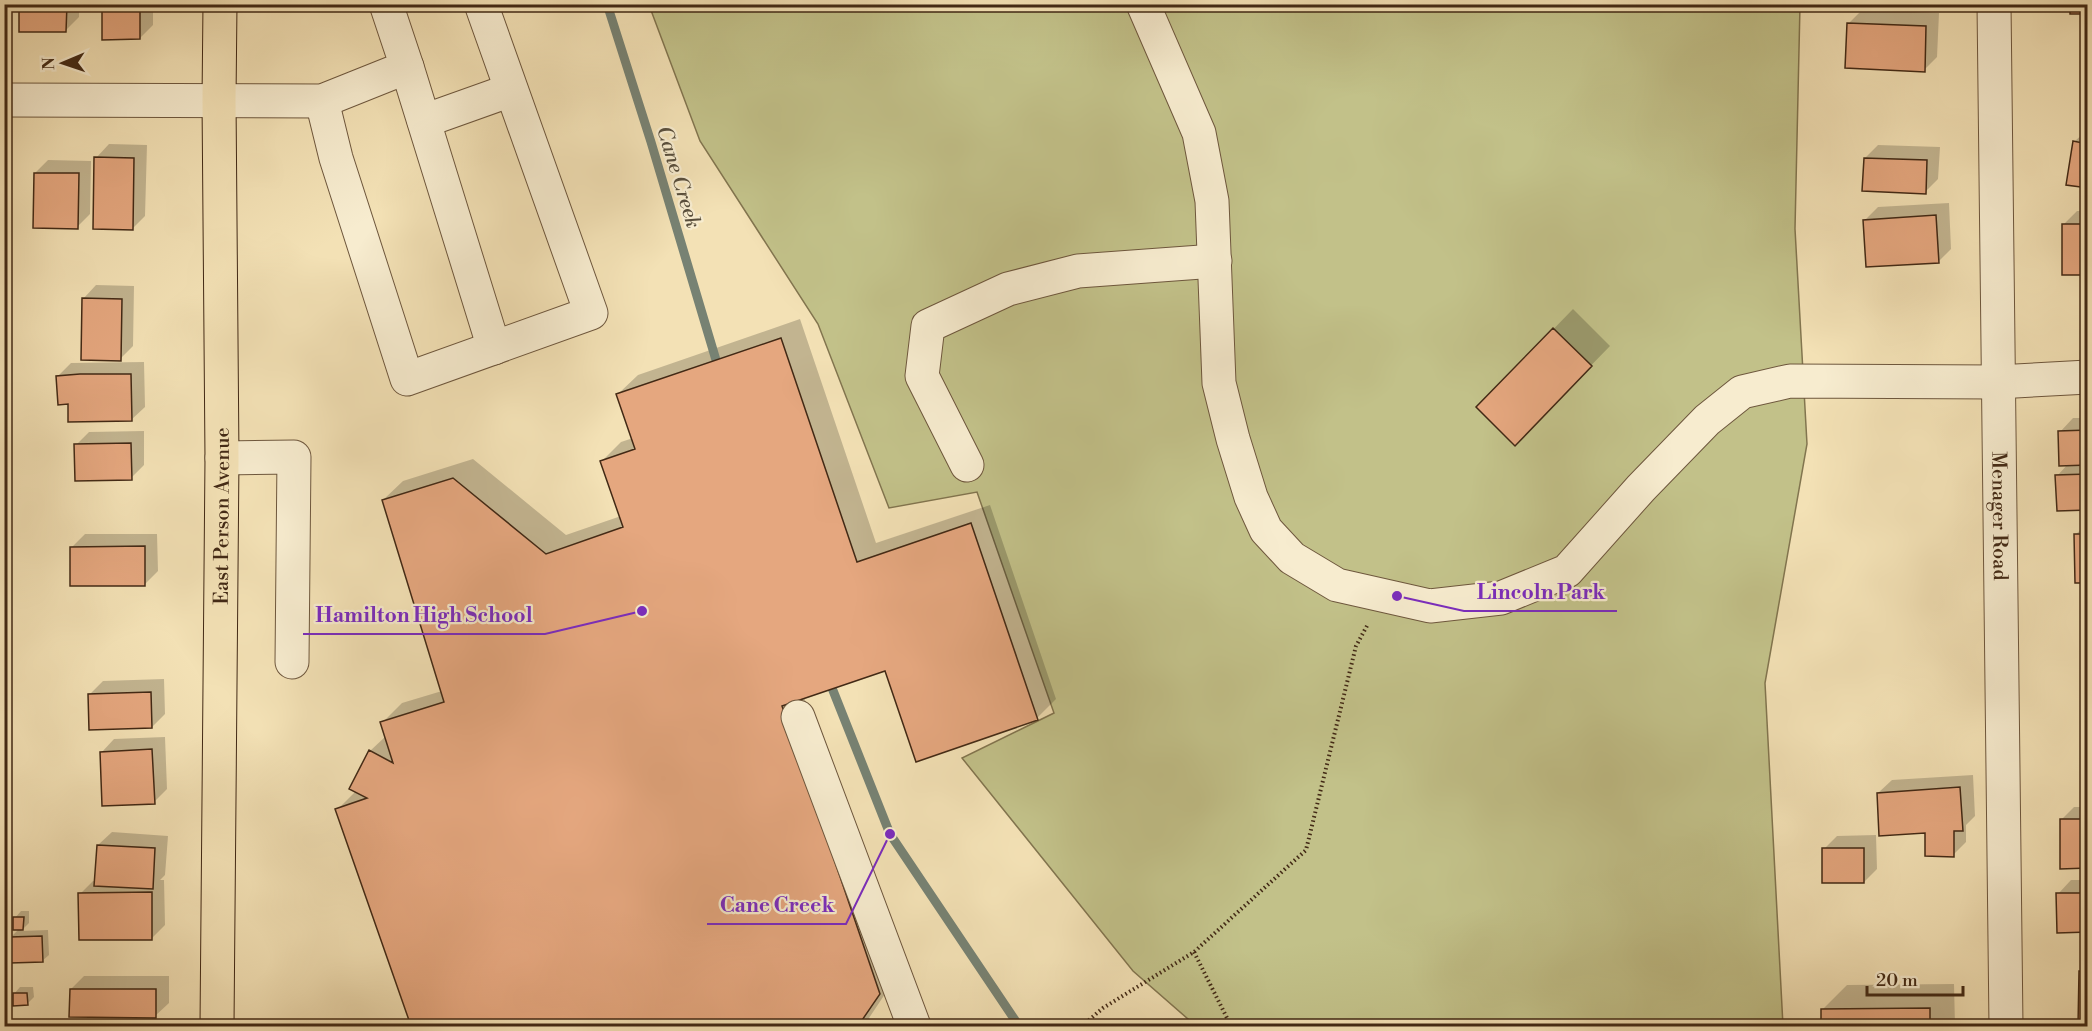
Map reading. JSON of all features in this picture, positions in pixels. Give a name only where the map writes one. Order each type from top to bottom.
[{"type":"main road","name":"East Person Avenue","points":[[217,1026],[222,458],[220,4]]},
{"type":"street","points":[[386,4],[494,348]]},
{"type":"street","points":[[322,101],[336,158],[407,379],[591,313],[481,4]]},
{"type":"street","points":[[1143,4],[1199,133],[1212,201],[1219,383],[1248,487],[1266,530],[1292,558],[1337,585],[1430,606],[1501,598],[1567,571],[1641,488],[1707,420],[1742,392],[1790,381],[1997,382],[2088,377]]},
{"type":"street","name":"Menager Road","points":[[1994,4],[2006,1026]]},
{"type":"street","points":[[4,100],[322,101],[407,67]]},
{"type":"street","points":[[424,121],[512,90]]},
{"type":"street","points":[[968,465],[922,376],[928,326],[1008,289],[1078,271],[1215,261]]},
{"type":"street","points":[[222,458],[294,457],[292,662]]},
{"type":"street","points":[[798,717],[914,1026]]},
{"type":"path","points":[[1082,1026],[1104,1008],[1194,952],[1306,850],[1356,646],[1383,595]]},
{"type":"path","points":[[1194,952],[1231,1026]]},
{"type":"shaded area","points":[[649,5],[1800,5],[1795,229],[1807,444],[1765,683],[1783,1026],[1196,1026],[1133,971],[962,758],[1054,713],[977,492],[889,508],[818,324],[700,141]]},
{"type":"building","points":[[19,4],[67,4],[66,32],[19,32]]},
{"type":"building","points":[[102,4],[140,4],[140,39],[102,40]]},
{"type":"building","points":[[2070,4],[2088,4],[2088,14],[2070,14]]},
{"type":"building","points":[[1847,23],[1926,26],[1925,72],[1845,68]]},
{"type":"building","points":[[2073,141],[2088,144],[2088,188],[2066,185]]},
{"type":"building","points":[[94,157],[134,158],[133,230],[93,229]]},
{"type":"building","points":[[1864,158],[1927,160],[1926,194],[1862,191]]},
{"type":"building","points":[[34,173],[79,173],[78,229],[33,228]]},
{"type":"building","points":[[1936,215],[1939,263],[1866,267],[1863,220]]},
{"type":"building","points":[[2062,224],[2088,224],[2088,275],[2062,275]]},
{"type":"building","points":[[82,298],[122,299],[121,361],[81,360]]},
{"type":"building","points":[[1553,328],[1592,366],[1515,446],[1476,407]]},
{"type":"building","points":[[781,338],[857,562],[971,523],[1038,720],[916,762],[885,671],[782,706],[880,994],[858,1026],[411,1026],[335,809],[367,798],[349,789],[369,750],[393,763],[380,722],[444,702],[382,500],[453,478],[546,554],[623,527],[600,461],[635,449],[616,394]]},
{"type":"building","points":[[131,374],[132,421],[68,422],[68,404],[58,405],[56,376]]},
{"type":"building","points":[[2088,430],[2088,465],[2059,466],[2058,431]]},
{"type":"building","points":[[131,443],[132,480],[75,481],[74,444]]},
{"type":"building","points":[[2088,474],[2088,510],[2057,511],[2055,475]]},
{"type":"building","points":[[2074,534],[2088,534],[2088,583],[2075,583]]},
{"type":"building","points":[[145,546],[145,586],[70,586],[70,547]]},
{"type":"building","points":[[151,692],[152,728],[89,730],[88,694]]},
{"type":"building","points":[[152,749],[155,804],[102,806],[100,752]]},
{"type":"building","points":[[1960,787],[1963,831],[1954,831],[1954,857],[1925,856],[1925,833],[1879,836],[1877,793]]},
{"type":"building","points":[[2060,819],[2088,819],[2088,868],[2060,869]]},
{"type":"building","points":[[97,845],[155,848],[153,889],[94,886]]},
{"type":"building","points":[[1822,848],[1864,848],[1864,883],[1822,883]]},
{"type":"building","points":[[152,892],[152,940],[79,940],[78,893]]},
{"type":"building","points":[[2056,893],[2088,893],[2088,932],[2057,933]]},
{"type":"building","points":[[13,917],[24,917],[23,930],[13,930]]},
{"type":"building","points":[[42,936],[43,962],[10,963],[10,937]]},
{"type":"building","points":[[2079,971],[2088,972],[2088,1026],[2078,1026]]},
{"type":"building","points":[[70,989],[156,989],[156,1018],[69,1017]]},
{"type":"building","points":[[13,993],[27,993],[28,1005],[13,1006]]},
{"type":"building","points":[[1930,1008],[1930,1026],[1821,1026],[1821,1009]]},
{"type":"waterway","name":"Cane Creek","points":[[607,4],[716,360]]},
{"type":"waterway","name":"Cane Creek","points":[[832,688],[890,834],[1019,1026]]},
{"type":"place","name":"Lincoln Park","points":[[1397,596]]},
{"type":"place","name":"Hamilton High School","points":[[642,611]]},
{"type":"place","name":"Cane Creek","points":[[890,834]]}]
